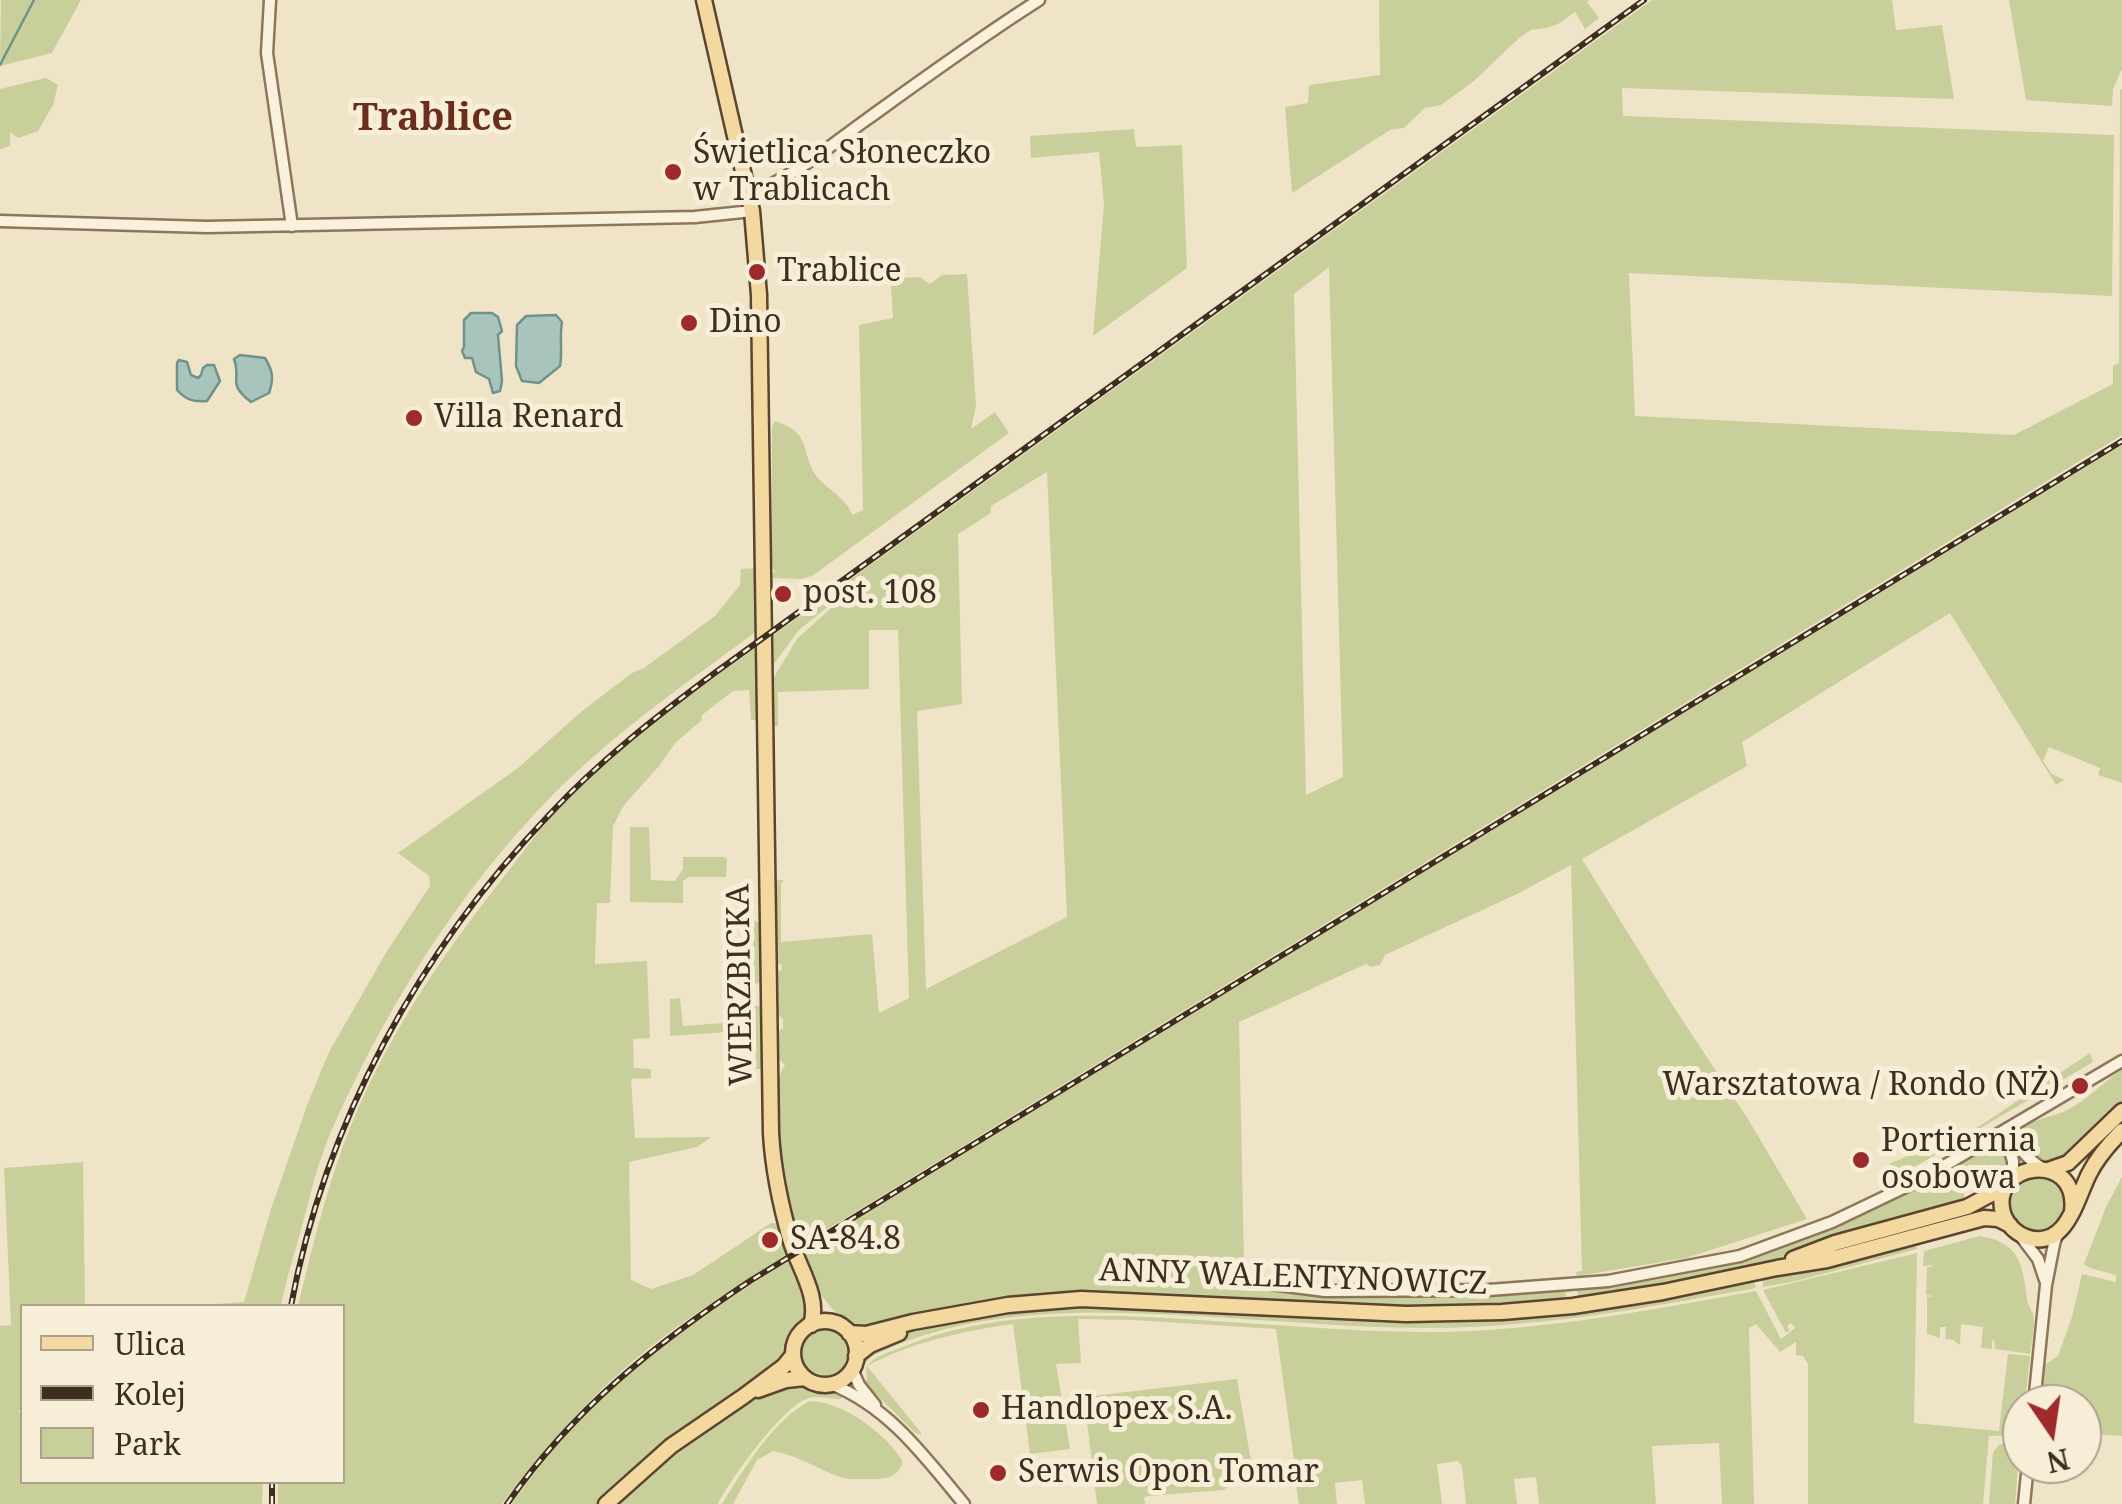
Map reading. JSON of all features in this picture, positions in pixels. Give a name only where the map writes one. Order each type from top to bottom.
[{"type":"main road","points":[[704,0],[752,212]]},
{"type":"main road","name":"WIERZBICKA","points":[[752,212],[759,295],[772,1147],[788,1230],[814,1313],[811,1325]]},
{"type":"main road","points":[[2122,1111],[2068,1163],[2026,1170],[2010,1182],[2002,1208],[2014,1229],[2036,1239],[2059,1232],[2098,1159],[2122,1131]]},
{"type":"main road","points":[[2045,1169],[2058,1175],[2070,1188],[2072,1212]]},
{"type":"main road","name":"ANNY WALENTYNOWICZ","points":[[1755,1272],[1835,1243],[1967,1207],[2010,1182]]},
{"type":"main road","name":"ANNY WALENTYNOWICZ","points":[[849,1333],[866,1334],[1008,1305],[1092,1299],[1382,1314],[1502,1312],[1612,1300],[1839,1257],[1981,1218],[1998,1219],[2014,1229]]},
{"type":"main road","name":"WIERZBICKA","points":[[808,1286],[833,1323]]},
{"type":"main road","name":"ANNY WALENTYNOWICZ","points":[[854,1362],[870,1346],[948,1316]]},
{"type":"main road","points":[[744,1396],[786,1380],[804,1378],[831,1384],[845,1378],[854,1362],[854,1342],[849,1333],[833,1323],[822,1322],[811,1325],[797,1337],[793,1356],[804,1378]]},
{"type":"main road","points":[[606,1504],[671,1446],[744,1396],[793,1356]]},
{"type":"street","points":[[270,0],[267,54],[292,226]]},
{"type":"street","points":[[748,194],[772,184],[836,142],[1038,0]]},
{"type":"street","points":[[0,221],[207,228],[694,218],[752,212]]},
{"type":"street","points":[[1240,1280],[1326,1291],[1502,1289],[1625,1278],[1725,1260],[1856,1212],[1945,1167],[2122,1061]]},
{"type":"street","points":[[2004,1132],[2025,1157],[2045,1169]]},
{"type":"street","points":[[2004,1132],[2013,1162],[2010,1182]]},
{"type":"street","points":[[2014,1229],[2038,1259],[2046,1286]]},
{"type":"street","points":[[2036,1384],[2046,1286],[2059,1232]]},
{"type":"street","points":[[854,1362],[858,1386],[882,1414]]},
{"type":"street","points":[[831,1384],[900,1428],[964,1504]]},
{"type":"green space","points":[[1,0],[81,0],[52,53],[0,66]]},
{"type":"green space","points":[[1379,0],[1589,0],[1599,18],[1585,29],[1575,12],[1558,24],[1531,30],[1441,105],[1425,108],[1404,128],[1390,130],[1292,193],[1285,107],[1308,103],[1309,85],[1380,75]]},
{"type":"green space","points":[[1652,0],[1892,0],[1896,30],[1942,25],[1954,99],[1622,88],[1623,116],[2114,135],[2112,296],[1629,273],[1635,416],[2014,435],[2113,384],[2113,366],[2119,363],[2122,89],[2122,435],[800,1246],[778,1125],[779,1079],[785,1065],[776,1034],[783,1028],[783,1019],[776,1013],[775,973],[782,970],[781,964],[775,962],[773,880],[784,880],[781,942],[872,934],[879,1013],[909,998],[898,630],[869,630],[869,689],[778,692],[778,726],[771,726],[771,682],[797,639],[840,600],[799,630],[771,668],[768,639]],"holes":[[[1329,267],[1343,777],[1306,795],[1294,294]],[[1047,472],[1067,917],[926,989],[917,711],[962,704],[958,534],[991,513],[991,506]]]},
{"type":"green space","points":[[2009,0],[2122,0],[2122,69],[2113,89],[2112,106],[2026,100]]},
{"type":"green space","points":[[46,78],[58,85],[53,105],[38,131],[18,138],[10,132],[10,146],[0,149],[0,89]]},
{"type":"green space","points":[[1134,129],[1136,147],[1182,145],[1187,268],[1093,336],[1104,204],[1099,152],[1031,158],[1030,136]]},
{"type":"green space","points":[[967,274],[976,406],[971,429],[995,412],[1009,433],[812,576],[770,578],[769,574],[775,572],[775,421],[797,433],[813,471],[845,502],[852,515],[863,510],[859,325],[893,318],[891,285],[898,278],[920,277],[930,284],[942,275]]},
{"type":"green space","points":[[2122,445],[2122,783],[2098,775],[2100,768],[2049,747],[2043,761],[2052,774],[2064,780],[2056,785],[1950,613],[1742,742],[1747,766],[1582,859],[1807,1219],[1686,1258],[1577,1276],[1576,1272],[1582,1271],[1571,865],[1385,955],[1380,965],[1366,964],[1239,1022],[1246,1264],[1240,1284],[1300,1293],[1361,1295],[1565,1289],[1566,1296],[1561,1301],[1389,1306],[1092,1292],[991,1302],[870,1329],[847,1322],[820,1296],[803,1252]]},
{"type":"green space","points":[[756,568],[757,631],[648,712],[569,779],[491,864],[420,963],[360,1070],[331,1132],[314,1180],[281,1304],[216,1304],[244,1302],[271,1209],[329,1052],[430,886],[429,876],[398,853],[518,768],[632,673],[715,616],[740,585],[741,569]]},
{"type":"green space","points":[[758,646],[756,720],[751,720],[749,690],[733,691],[676,742],[624,805],[613,826],[610,903],[597,903],[595,964],[647,961],[650,1038],[633,1039],[634,1068],[651,1069],[651,1078],[631,1079],[635,1138],[711,1137],[697,1147],[629,1162],[631,1280],[651,1289],[693,1275],[771,1223],[779,1223],[788,1255],[699,1311],[616,1376],[556,1437],[502,1504],[278,1504],[278,1484],[345,1484],[345,1304],[299,1304],[343,1146],[375,1073],[458,937],[535,836],[576,791],[678,705]]},
{"type":"green space","points":[[630,827],[649,827],[651,880],[675,881],[683,869],[683,857],[724,857],[726,877],[689,877],[683,881],[683,903],[630,902]]},
{"type":"green space","points":[[753,919],[760,924],[761,983],[730,987],[729,955],[753,953]]},
{"type":"green space","points":[[680,998],[683,1026],[736,1022],[736,1013],[754,1012],[755,1006],[761,1006],[762,1069],[756,1069],[755,1030],[670,1036],[670,999]]},
{"type":"green space","points":[[2090,1053],[2093,1062],[1899,1176],[1889,1164],[1972,1131]]},
{"type":"green space","points":[[2122,1070],[2122,1103],[2066,1157],[2048,1162],[2032,1158],[2021,1141],[2023,1127],[2071,1108]]},
{"type":"green space","points":[[1993,1145],[2005,1149],[2007,1173],[1998,1184],[1976,1197],[1961,1164]]},
{"type":"green space","points":[[83,1162],[85,1304],[20,1304],[20,1484],[263,1484],[262,1504],[0,1504],[0,1326],[11,1325],[4,1168]]},
{"type":"green space","points":[[1953,1169],[1967,1201],[1734,1271],[1602,1296],[1578,1295],[1576,1288],[1757,1256],[1842,1224]]},
{"type":"green space","points":[[2038,1176],[2058,1184],[2066,1204],[2058,1224],[2038,1232],[2018,1224],[2010,1204],[2018,1184]]},
{"type":"green space","points":[[2122,1177],[2122,1436],[2102,1435],[2102,1384],[2041,1384],[2043,1366],[2058,1356],[2082,1274],[2116,1282],[2116,1275],[2084,1264]]},
{"type":"green space","points":[[1980,1236],[2012,1250],[2021,1267],[2034,1318],[2030,1354],[1995,1349],[1994,1340],[1992,1349],[1981,1348],[1983,1327],[1961,1324],[1960,1345],[1945,1339],[1946,1327],[1940,1327],[1940,1338],[1927,1334],[1927,1297],[1933,1296],[1926,1295],[1927,1268],[1935,1265],[1923,1266],[1924,1251]]},
{"type":"green space","points":[[1914,1243],[1917,1249],[1763,1287],[1762,1277]]},
{"type":"green space","points":[[1917,1253],[1914,1423],[1999,1431],[2002,1405],[2002,1436],[1989,1436],[1983,1504],[1808,1504],[1808,1364],[1803,1356],[1796,1355],[1796,1342],[1780,1352],[1756,1324],[1749,1328],[1754,1504],[1722,1504],[1719,1443],[1652,1446],[1656,1504],[1539,1504],[1536,1477],[1514,1479],[1517,1504],[1466,1504],[1462,1466],[1458,1461],[1437,1464],[1442,1504],[1365,1504],[1362,1480],[1335,1483],[1337,1504],[1299,1504],[1295,1479],[1149,1496],[1144,1497],[1145,1504],[1097,1504],[1084,1397],[1237,1379],[1254,1479],[1296,1475],[1276,1329],[1078,1319],[1081,1363],[1056,1364],[1070,1449],[1030,1454],[1013,1324],[938,1339],[867,1366],[884,1354],[940,1334],[976,1325],[1050,1317],[1125,1316],[1368,1331],[1471,1331],[1579,1321],[1756,1291],[1781,1339],[1795,1328],[1791,1323],[1787,1326],[1790,1330],[1786,1333],[1763,1290]]},
{"type":"green space","points":[[790,1260],[809,1305],[808,1318],[790,1338],[785,1359],[688,1427],[596,1504],[511,1504],[559,1442],[639,1366]]},
{"type":"green space","points":[[1753,1280],[1756,1288],[1649,1307],[1542,1322],[1470,1327],[1367,1327],[1121,1313],[1045,1314],[933,1333],[878,1353],[868,1360],[862,1378],[861,1372],[865,1357],[880,1345],[904,1335],[968,1319],[1035,1309],[1131,1306],[1372,1320],[1469,1320],[1612,1306]]},
{"type":"green space","points":[[824,1329],[842,1336],[849,1354],[842,1372],[824,1379],[806,1372],[799,1354],[806,1336]]},
{"type":"green space","points":[[2008,1354],[2030,1356],[2027,1384],[2004,1384]]},
{"type":"green space","points":[[867,1366],[922,1434],[914,1432],[864,1382]]},
{"type":"green space","points":[[800,1382],[845,1395],[840,1399],[809,1398],[798,1403],[745,1461],[718,1504],[616,1504],[717,1420],[760,1396]]},
{"type":"green space","points":[[810,1401],[837,1407],[863,1421],[896,1451],[903,1462],[900,1468],[887,1478],[846,1479],[773,1451],[757,1460],[733,1504],[722,1504],[772,1432]]},
{"type":"green space","points":[[2000,1444],[2002,1484],[2017,1484],[2015,1504],[1989,1504],[1993,1452]]},
{"type":"water","points":[[471,313],[492,313],[498,317],[502,331],[498,335],[500,391],[493,393],[489,379],[476,372],[472,358],[465,358],[462,351],[464,320]]},
{"type":"water","points":[[556,315],[562,322],[560,366],[539,383],[522,381],[516,366],[517,325],[526,316]]},
{"type":"water","points":[[240,355],[265,358],[271,371],[269,393],[251,402],[237,386],[234,359]]},
{"type":"water","points":[[179,360],[187,362],[191,375],[198,378],[203,368],[214,365],[220,381],[207,401],[190,400],[177,390]]},
{"type":"waterway","points":[[0,65],[34,0]]},
{"type":"railway","points":[[291,1304],[328,1171],[384,1042],[459,923],[502,867],[588,776],[716,672],[1644,0]]},
{"type":"railway","points":[[507,1504],[559,1438],[618,1380],[750,1281],[2122,441]]},
{"type":"railway","points":[[272,1484],[272,1504]]},
{"type":"place","name":"Świetlica Słoneczko w Trablicach","points":[[673,172]]},
{"type":"place","name":"Trablice","points":[[757,272]]},
{"type":"place","name":"Dino","points":[[689,323]]},
{"type":"place","name":"Villa Renard","points":[[414,418]]},
{"type":"place","name":"post. 108","points":[[783,594]]},
{"type":"place","name":"Warsztatowa / Rondo (NŻ)","points":[[2080,1086]]},
{"type":"place","name":"Portiernia osobowa","points":[[1861,1160]]},
{"type":"place","name":"SA-84.8","points":[[770,1240]]},
{"type":"place","name":"Handlopex S.A.","points":[[981,1410]]},
{"type":"place","name":"Serwis Opon Tomar","points":[[998,1473]]},
{"type":"district","name":"Trablice","points":[[433,119]]}]
